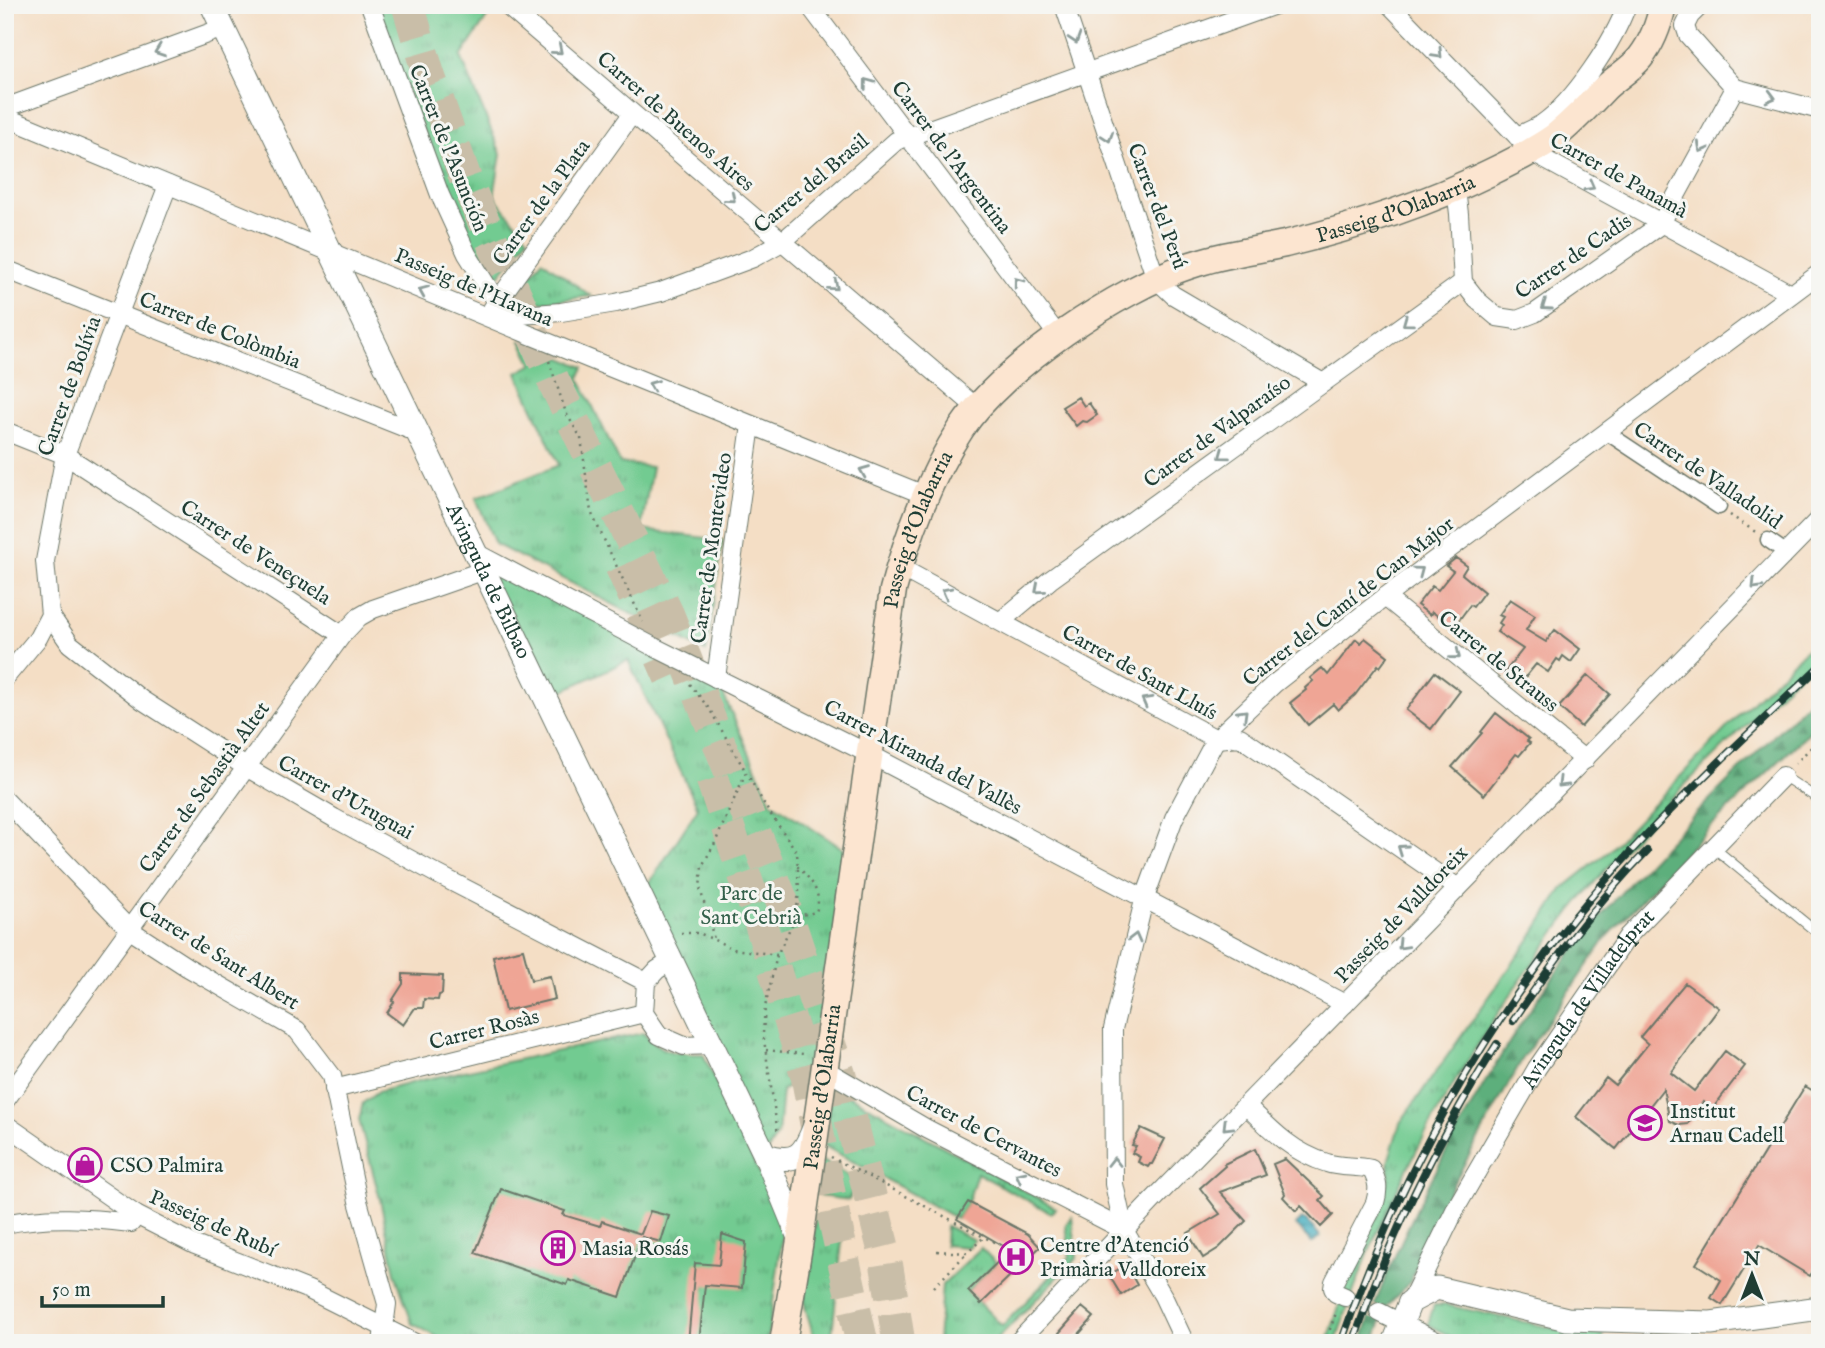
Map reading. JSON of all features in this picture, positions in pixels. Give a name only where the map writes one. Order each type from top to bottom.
[{"type":"main road","name":"Passeig d'Olabarria","points":[[783,1343],[807,1192],[889,611],[899,567],[949,449],[977,408],[996,388],[1059,337],[1116,300],[1156,279],[1225,255],[1283,244],[1374,220],[1456,189],[1524,144],[1557,135],[1612,81],[1641,57],[1660,10]]},
{"type":"street","name":"Avinguda de Bilbao","points":[[212,5],[765,1155],[800,1240]]},
{"type":"street","name":"Carrer de l'Asunción","points":[[370,5],[440,195],[467,254],[497,302]]},
{"type":"street","name":"Carrer de Buenos Aires","points":[[506,5],[977,408]]},
{"type":"street","name":"Carrer de l'Argentina","points":[[809,5],[1059,337]]},
{"type":"street","name":"Carrer del Perú","points":[[1064,5],[1156,279],[1173,295],[1323,383]]},
{"type":"street","name":"Carrer del Brasil","points":[[486,317],[523,317],[616,303],[661,292],[753,258],[782,242],[896,141],[1276,5]]},
{"type":"street","name":"Carrer de Panamà","points":[[1391,5],[1524,144],[1660,225],[1791,295]]},
{"type":"street","name":"Passeig d'Olabarria","points":[[1524,144],[1584,79],[1617,31],[1626,5]]},
{"type":"street","points":[[1700,5],[1685,26],[1688,35],[1735,88],[1820,110]]},
{"type":"street","points":[[5,108],[223,28]]},
{"type":"street","name":"Carrer de Cadis","points":[[1462,282],[1477,300],[1497,317],[1517,320],[1535,313],[1660,225],[1735,88]]},
{"type":"street","name":"Carrer de la Plata","points":[[486,317],[632,114]]},
{"type":"street","name":"Passeig de l'Havana","points":[[5,117],[486,317],[927,496]]},
{"type":"street","name":"Carrer de Bolívia","points":[[50,615],[45,561],[65,455],[168,185]]},
{"type":"street","points":[[1456,189],[1460,214],[1462,282]]},
{"type":"street","name":"Carrer de Colòmbia","points":[[5,268],[418,433]]},
{"type":"street","name":"Carrer del Camí de Can Major","points":[[1124,1230],[1114,1184],[1113,1029],[1144,900],[1174,818],[1216,739],[1274,684],[1385,597],[1820,272]]},
{"type":"street","name":"Carrer de Valparaíso","points":[[1001,621],[1050,580],[1462,282]]},
{"type":"street","name":"Carrer de Montevideo","points":[[716,678],[751,425]]},
{"type":"street","name":"Carrer de Veneçuela","points":[[5,431],[65,455],[342,635]]},
{"type":"street","name":"Carrer de Valladolid","points":[[1606,432],[1719,507]]},
{"type":"street","name":"Passeig de Valldoreix","points":[[1017,1343],[1124,1230],[1820,518]]},
{"type":"street","name":"Carrer de Valladolid","points":[[1768,540],[1787,553]]},
{"type":"street","points":[[342,635],[359,617],[373,609],[482,562]]},
{"type":"street","name":"Carrer Miranda del Vallès","points":[[482,562],[869,754],[1345,1004]]},
{"type":"street","name":"Carrer de Sant Lluís","points":[[899,567],[1216,739],[1240,737],[1458,888]]},
{"type":"street","name":"Carrer de Strauss","points":[[1385,597],[1585,760]]},
{"type":"street","points":[[5,678],[38,638],[50,615]]},
{"type":"street","name":"Carrer d'Uruguai","points":[[50,615],[70,644],[80,652],[142,700],[246,767],[424,867],[646,982]]},
{"type":"street","name":"Carrer de Sebastià Altet","points":[[5,1101],[342,635]]},
{"type":"street","name":"Avinguda de Villadelprat","points":[[1401,1322],[1457,1206],[1537,1068],[1628,936],[1783,776]]},
{"type":"street","name":"Carrer de Sant Albert","points":[[5,800],[130,930],[187,967],[297,1030],[331,1076],[358,1201],[387,1304],[383,1334]]},
{"type":"street","points":[[666,951],[657,970],[646,982],[644,1013],[659,1035],[684,1046],[712,1045]]},
{"type":"street","name":"Carrer Rosàs","points":[[334,1090],[644,1013]]},
{"type":"street","name":"Carrer de Cervantes","points":[[825,1063],[927,1129],[1124,1230]]},
{"type":"street","points":[[1247,1106],[1280,1139],[1309,1157],[1330,1164],[1371,1169],[1377,1179],[1379,1191],[1375,1203],[1334,1282],[1336,1293],[1345,1297]]},
{"type":"street","points":[[765,1155],[780,1159],[795,1157],[807,1144],[817,1117]]},
{"type":"street","name":"Passeig de Rubí","points":[[5,1124],[136,1215],[195,1245],[309,1290],[383,1334],[415,1343]]},
{"type":"street","points":[[765,1155],[807,1192]]},
{"type":"street","points":[[5,1224],[24,1220],[86,1217],[131,1223],[136,1215]]},
{"type":"street","points":[[1124,1230],[1163,1296],[1185,1343]]},
{"type":"street","points":[[1401,1322],[1437,1288],[1567,1319],[1710,1323],[1820,1308]]},
{"type":"street","points":[[1379,1312],[1440,1343]]},
{"type":"lane","points":[[1783,776],[1820,800]]},
{"type":"lane","points":[[1714,848],[1820,935]]},
{"type":"path","points":[[542,340],[566,413],[581,438],[591,512],[654,647]]},
{"type":"path","name":"Carrer de Valladolid","points":[[1719,507],[1768,540]]},
{"type":"path","points":[[695,667],[690,677],[690,686],[710,710],[767,809],[797,852],[799,891],[796,916],[778,955],[765,1007],[763,1033],[778,1134]]},
{"type":"path","points":[[1783,776],[1820,738]]},
{"type":"path","points":[[714,939],[701,888],[702,866],[746,772]]},
{"type":"path","points":[[796,916],[816,912],[819,904],[815,885],[797,866]]},
{"type":"path","points":[[666,951],[679,933],[699,933],[734,949],[778,955]]},
{"type":"path","points":[[766,1050],[825,1063]]},
{"type":"path","points":[[813,1147],[1000,1245]]},
{"type":"path","points":[[934,1287],[984,1237]]},
{"type":"path","points":[[937,1251],[967,1253]]},
{"type":"green space","points":[[375,5],[484,5],[491,11],[461,57],[501,154],[494,196],[528,238],[491,286],[457,220]]},
{"type":"green space","points":[[542,260],[591,296],[521,305],[512,300]]},
{"type":"green space","points":[[521,341],[584,367],[579,378],[620,463],[652,467],[641,530],[723,540],[706,652],[495,544],[476,498],[559,465],[517,373],[533,364]]},
{"type":"green space","name":"Parc de Sant Cebrià","points":[[482,563],[716,678],[771,802],[853,855],[824,1069],[782,1090],[778,1134],[765,1155],[641,896],[698,808],[628,660],[547,698]]},
{"type":"green space","points":[[1820,636],[1820,654],[1630,842],[1573,909],[1518,983],[1468,1061],[1422,1141],[1374,1239],[1335,1343],[1327,1343],[1345,1288],[1389,1177],[1388,1162],[1400,1123],[1563,888],[1608,852],[1739,715]]},
{"type":"green space","points":[[1820,690],[1820,722],[1709,828],[1607,937],[1523,1058],[1435,1217],[1410,1282],[1387,1306],[1374,1343],[1361,1343],[1396,1254],[1437,1168],[1497,1063],[1543,991],[1595,923],[1649,862]]},
{"type":"green space","points":[[643,1033],[663,1049],[685,1054],[703,1054],[776,1208],[783,1232],[767,1343],[448,1343],[412,1323],[395,1273],[380,1199],[359,1120],[363,1103],[378,1092],[422,1080]]},
{"type":"green space","points":[[837,1089],[1056,1208],[1051,1213],[977,1173],[968,1202],[957,1219],[821,1144],[831,1091]]},
{"type":"green space","points":[[818,1159],[857,1180],[849,1200],[820,1196]]},
{"type":"green space","points":[[816,1216],[844,1223],[831,1343],[813,1343],[804,1300]]},
{"type":"green space","points":[[1072,1217],[1077,1258],[993,1343],[938,1343],[942,1285],[981,1248],[996,1263],[968,1291],[1002,1326],[1070,1257],[1066,1224]]},
{"type":"green space","points":[[946,1226],[974,1240],[968,1247],[945,1245]]},
{"type":"green space","points":[[1434,1305],[1446,1305],[1557,1329],[1604,1333],[1602,1343],[1462,1343],[1428,1324]]},
{"type":"water","points":[[1302,1219],[1320,1236],[1312,1243],[1296,1225]]},
{"type":"building","points":[[1078,397],[1084,406],[1089,403],[1097,415],[1076,426],[1062,407]]},
{"type":"building","points":[[1456,558],[1467,566],[1462,574],[1484,592],[1473,607],[1470,605],[1454,627],[1417,605],[1432,586],[1438,590],[1453,571],[1446,566]]},
{"type":"building","points":[[1510,599],[1535,615],[1526,630],[1546,642],[1555,630],[1580,649],[1571,662],[1563,656],[1560,661],[1557,659],[1548,672],[1536,664],[1519,685],[1504,673],[1523,649],[1497,632],[1503,617],[1499,615]]},
{"type":"building","points":[[1365,638],[1388,656],[1355,695],[1338,710],[1333,704],[1308,725],[1290,703],[1306,690],[1313,681],[1310,678],[1322,668],[1328,675],[1356,639],[1361,643]]},
{"type":"building","points":[[1435,672],[1460,691],[1431,729],[1406,710]]},
{"type":"building","points":[[1588,675],[1610,694],[1581,727],[1559,707]]},
{"type":"building","points":[[1496,713],[1529,739],[1527,741],[1530,743],[1519,756],[1516,754],[1484,795],[1452,767]]},
{"type":"building","points":[[523,949],[531,980],[550,976],[555,999],[505,1011],[493,956]]},
{"type":"building","points":[[403,974],[443,976],[442,994],[438,1000],[424,999],[423,1008],[415,1008],[403,1025],[387,1013],[403,984]]},
{"type":"building","points":[[1685,983],[1719,1008],[1671,1073],[1694,1091],[1725,1051],[1745,1066],[1712,1109],[1703,1102],[1688,1124],[1679,1125],[1670,1121],[1663,1089],[1616,1149],[1576,1117],[1606,1078],[1615,1085],[1648,1044],[1640,1037]]},
{"type":"building","points":[[1805,1086],[1820,1095],[1820,1131],[1813,1142],[1820,1146],[1820,1260],[1810,1276],[1759,1245],[1722,1305],[1711,1298],[1721,1280],[1696,1264]]},
{"type":"building","points":[[1141,1128],[1165,1139],[1148,1167],[1138,1162],[1140,1157],[1132,1153],[1136,1146],[1132,1145]]},
{"type":"building","points":[[1255,1149],[1266,1175],[1220,1192],[1246,1221],[1219,1248],[1203,1258],[1188,1233],[1220,1214],[1200,1188],[1225,1166],[1224,1164]]},
{"type":"building","points":[[1285,1159],[1324,1196],[1320,1200],[1333,1215],[1321,1227],[1301,1206],[1296,1211],[1283,1197],[1285,1194],[1273,1164]]},
{"type":"building","name":"Masia Rosás","points":[[501,1189],[565,1211],[563,1215],[600,1226],[602,1221],[641,1234],[650,1211],[669,1216],[661,1242],[642,1237],[620,1297],[569,1280],[567,1285],[475,1253]]},
{"type":"building","name":"Centre d'Atenció Primària Valldoreix","points":[[968,1202],[1028,1234],[1040,1247],[981,1304],[968,1291],[1010,1250],[957,1219]]},
{"type":"building","points":[[722,1234],[746,1242],[742,1288],[705,1285],[699,1343],[688,1343],[695,1263],[719,1265]]},
{"type":"building","points":[[1126,1265],[1137,1285],[1121,1295],[1109,1275]]},
{"type":"building","points":[[1082,1307],[1094,1317],[1071,1343],[1059,1333]]},
{"type":"tunnel","points":[[408,5],[428,73],[468,186],[553,380],[668,615],[784,906],[840,1076],[885,1255],[899,1343]]},
{"type":"tunnel","points":[[621,566],[670,677]]},
{"type":"tunnel","points":[[712,779],[757,912],[807,1076],[832,1208],[862,1343]]},
{"type":"tunnel","points":[[1345,1297],[1379,1312]]},
{"type":"railway","points":[[1341,1343],[1366,1276],[1427,1144],[1462,1080],[1542,959],[1634,848],[1820,666]]},
{"type":"railway","points":[[1513,1021],[1576,933],[1647,851]]},
{"type":"railway","points":[[1353,1343],[1382,1265],[1416,1189],[1497,1044]]},
{"type":"place","name":"Institut Arnau Cadell","points":[[1645,1123]]},
{"type":"place","name":"CSO Palmira","points":[[85,1165]]},
{"type":"place","name":"Masia Rosás","points":[[558,1248]]},
{"type":"place","name":"Centre d'Atenció Primària Valldoreix","points":[[1016,1257]]}]
